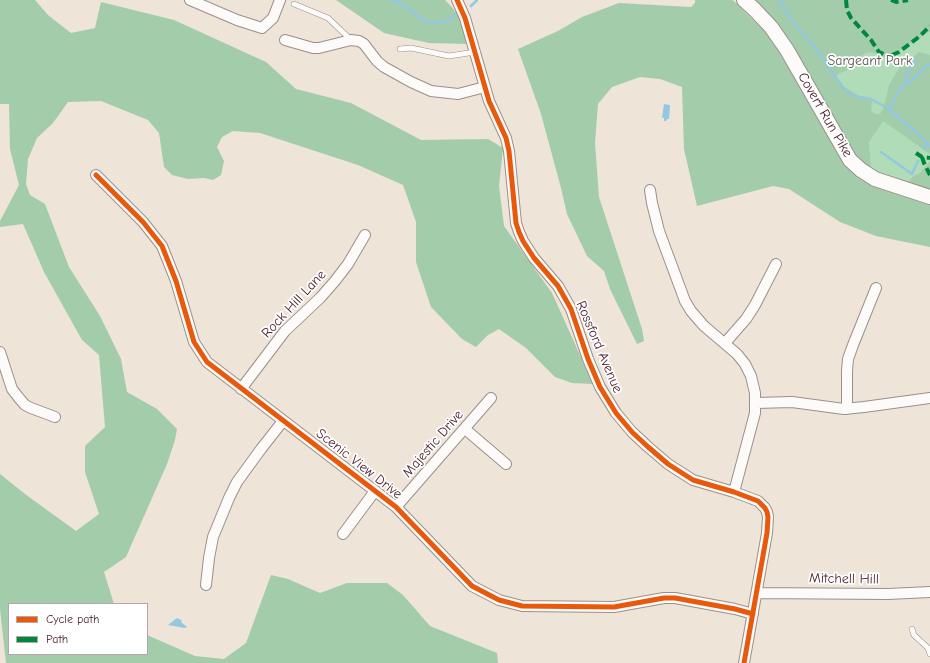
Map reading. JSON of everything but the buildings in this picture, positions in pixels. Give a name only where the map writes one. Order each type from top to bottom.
[{"type":"street","points":[[190,0],[237,20],[262,28],[273,18],[280,0]]},
{"type":"street","name":"Rossford Avenue","points":[[457,0],[466,18],[489,101],[506,138],[509,151],[516,223],[519,232],[534,258],[562,293],[575,318],[588,359],[600,387],[615,412],[637,437],[668,464],[693,480],[754,499],[762,504],[767,512],[768,517],[757,593],[744,663]]},
{"type":"street","name":"Covert Run Pike","points":[[744,0],[771,26],[787,50],[850,160],[861,170],[875,179],[930,196]]},
{"type":"street","points":[[285,40],[313,48],[319,48],[350,40],[358,41],[364,44],[377,61],[384,67],[431,91],[458,94],[485,86]]},
{"type":"street","name":"Scenic View Drive","points":[[96,175],[127,205],[162,246],[170,264],[194,340],[198,350],[207,362],[396,507],[472,586],[488,595],[522,606],[604,608],[624,606],[664,598],[675,598],[735,609],[753,614]]},
{"type":"street","points":[[650,190],[659,231],[685,301],[697,318],[737,354],[745,364],[751,376],[756,403],[755,413],[734,492]]},
{"type":"street","name":"Rock Hill Lane","points":[[241,389],[285,331],[322,297],[336,281],[365,235]]},
{"type":"street","points":[[725,343],[746,319],[776,264]]},
{"type":"street","points":[[846,409],[848,359],[876,288]]},
{"type":"street","points":[[0,352],[12,389],[19,398],[25,405],[55,417]]},
{"type":"street","name":"Majestic Drive","points":[[396,507],[491,398]]},
{"type":"street","points":[[756,403],[792,402],[846,409],[930,398]]},
{"type":"street","points":[[206,585],[213,537],[229,498],[237,482],[283,421]]},
{"type":"street","points":[[465,429],[506,464]]},
{"type":"street","points":[[343,534],[375,491]]},
{"type":"street","name":"Mitchell Hill","points":[[757,593],[888,594],[930,592]]},
{"type":"lane","points":[[294,4],[328,18],[350,40]]},
{"type":"lane","points":[[400,49],[411,48],[449,56],[475,52]]},
{"type":"lane","points":[[912,629],[914,635],[928,648],[930,654]]},
{"type":"green space","points":[[0,0],[35,0],[48,15],[71,33],[95,28],[101,2],[174,20],[266,62],[296,89],[351,103],[421,140],[488,139],[503,148],[499,186],[504,226],[552,293],[593,384],[572,383],[555,377],[526,348],[499,329],[488,335],[476,347],[462,339],[431,307],[416,262],[416,222],[403,185],[358,165],[260,133],[233,131],[222,137],[217,147],[224,161],[221,175],[213,180],[204,178],[188,179],[172,175],[164,167],[159,133],[148,120],[101,101],[68,102],[53,123],[37,138],[28,159],[26,184],[30,195],[45,204],[69,267],[100,316],[121,359],[127,392],[157,409],[177,429],[167,464],[126,557],[104,572],[114,603],[8,603],[8,655],[148,655],[148,635],[195,656],[224,659],[246,643],[271,575],[288,579],[320,593],[347,583],[387,583],[403,595],[430,626],[497,653],[498,663],[6,663],[0,609],[0,474],[76,531],[99,514],[85,472],[85,446],[105,427],[99,355],[82,340],[44,272],[23,224],[0,227],[0,221],[19,185],[10,149],[9,104],[0,104]]},
{"type":"green space","points":[[336,0],[445,0],[459,16],[468,44],[429,43],[384,33]]},
{"type":"green space","points":[[695,0],[734,1],[770,37],[841,155],[877,187],[930,204],[930,247],[876,236],[840,222],[789,189],[773,186],[697,206],[684,149],[682,87],[660,79],[640,77],[612,87],[598,104],[595,143],[599,197],[642,329],[644,341],[637,344],[610,289],[604,271],[587,256],[567,214],[541,114],[518,49],[558,31],[582,17],[619,3],[691,7],[695,3]]},
{"type":"green space","name":"Sargeant Park","points":[[752,0],[930,0],[930,31],[893,55],[885,57],[871,52],[866,53],[860,57],[852,68],[838,74],[836,77],[843,86],[857,95],[869,98],[872,101],[871,111],[875,114],[880,114],[884,107],[889,85],[902,63],[912,58],[919,52],[930,55],[930,154],[883,121],[869,142],[871,170],[861,162],[851,152]]},
{"type":"green space","name":"Sargeant Park","points":[[930,0],[930,192],[871,170],[797,55]]},
{"type":"green space","points":[[930,161],[930,192],[908,183],[913,176],[919,174]]},
{"type":"water","points":[[664,104],[670,105],[669,119],[666,121],[662,118]]},
{"type":"water","points":[[177,618],[187,627],[185,628],[168,625]]},
{"type":"waterway","points":[[391,0],[400,3],[426,22],[438,23],[447,21],[455,15]]},
{"type":"waterway","points":[[471,6],[477,0]]},
{"type":"waterway","points":[[779,0],[793,22],[815,47],[845,90],[859,97],[871,99],[889,109],[930,146]]},
{"type":"waterway","points":[[906,84],[905,78],[916,59]]},
{"type":"waterway","points":[[889,109],[900,89],[930,64]]},
{"type":"waterway","points":[[924,149],[927,142]]},
{"type":"waterway","points":[[881,152],[912,174],[918,161]]},
{"type":"marked path","points":[[846,0],[847,10],[851,18],[871,40],[879,52],[886,55],[892,55],[896,63]]},
{"type":"marked path","points":[[891,0],[896,2],[908,0]]},
{"type":"marked path","points":[[892,55],[899,52],[920,36],[930,26]]},
{"type":"marked path","points":[[916,153],[922,157],[930,158]]},
{"type":"marked path","points":[[922,157],[930,175]]},
{"type":"cycle path","points":[[457,0],[465,18],[489,101],[506,138],[509,151],[516,223],[519,232],[534,258],[558,286],[571,309],[588,359],[600,387],[616,413],[632,432],[668,464],[693,480],[758,501],[767,512],[767,533],[744,663]]},
{"type":"cycle path","points":[[96,175],[143,222],[162,246],[176,281],[194,342],[207,362],[396,507],[472,586],[499,600],[522,606],[614,607],[664,598],[675,598],[735,609],[753,614]]}]
